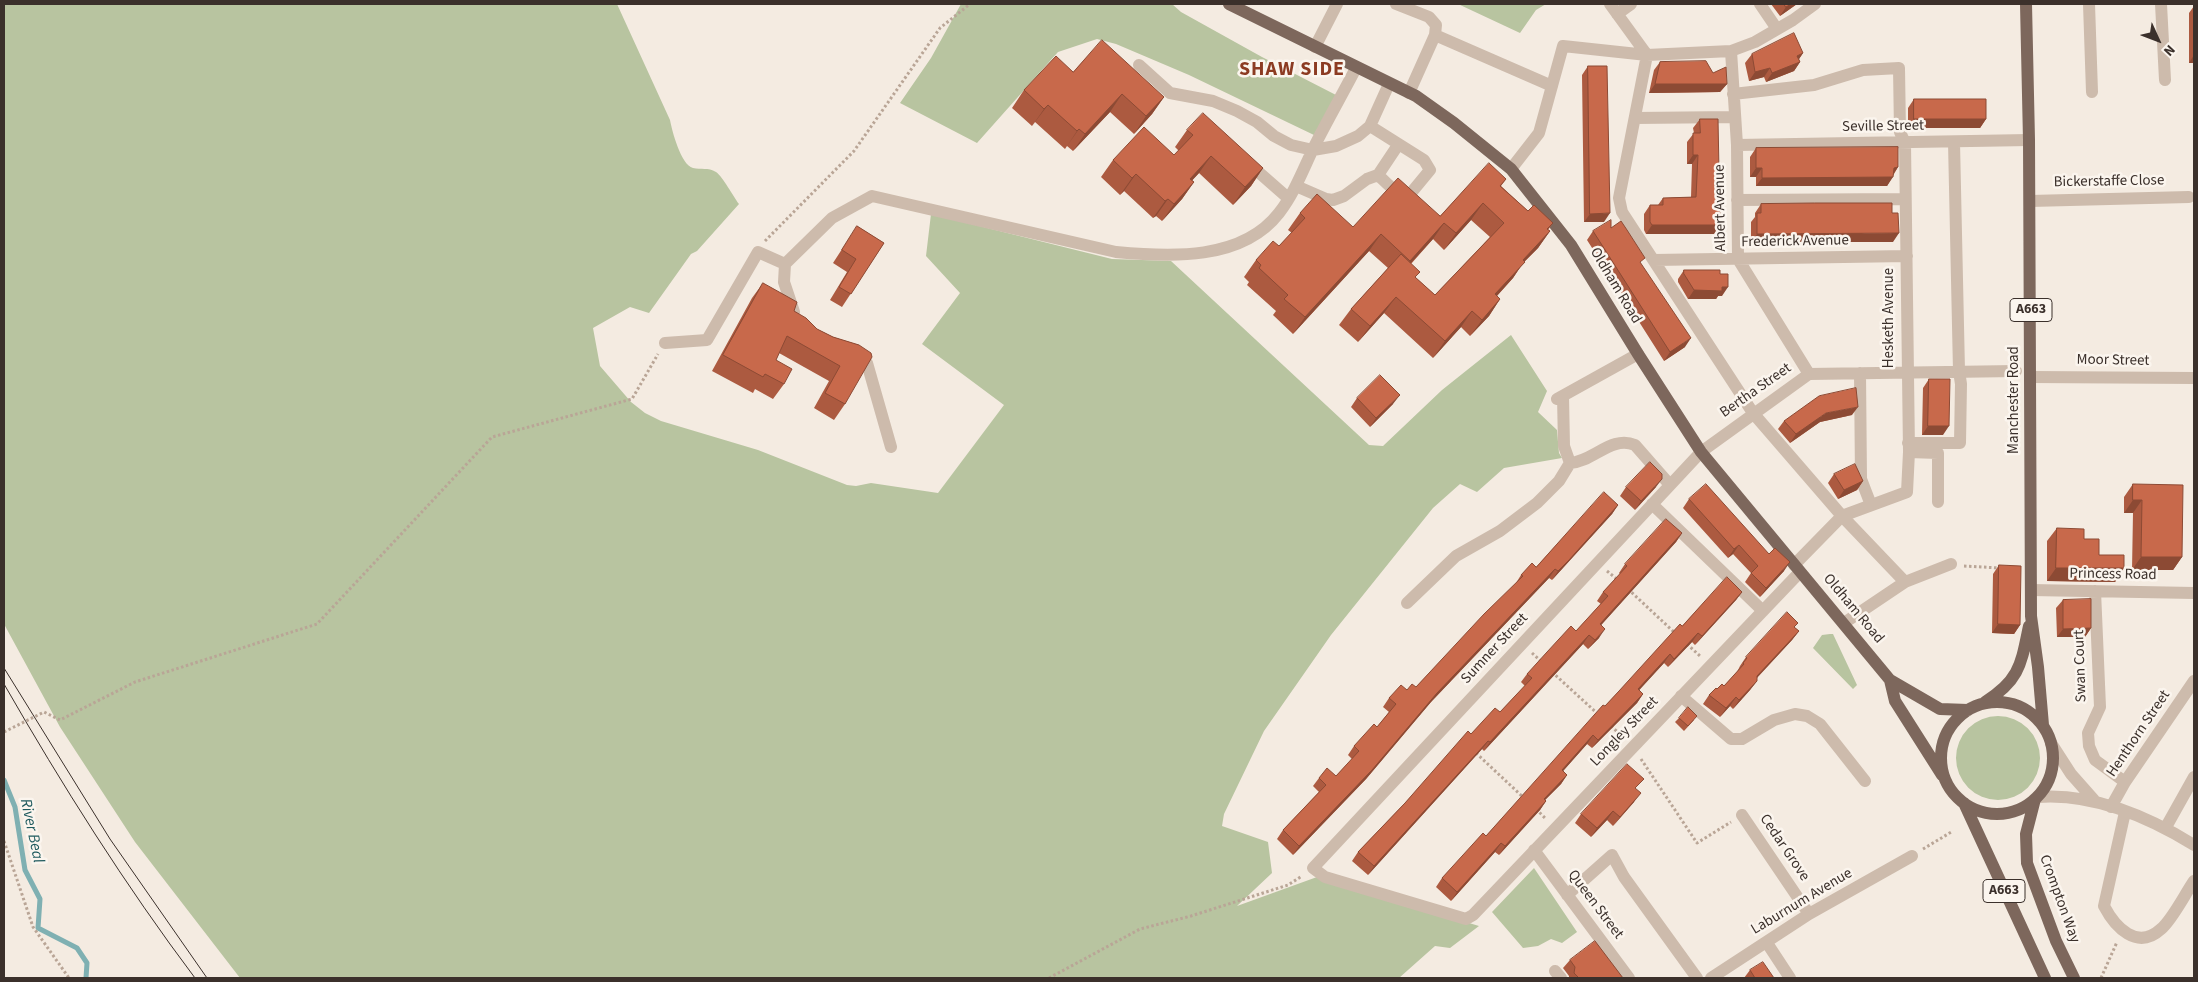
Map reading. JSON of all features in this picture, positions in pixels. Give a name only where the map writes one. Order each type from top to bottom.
[{"type":"main road","name":"Oldham Road","points":[[1230,4],[1409,93],[1454,123],[1511,169],[1571,244],[1701,452],[1890,680],[1940,709],[1968,710]]},
{"type":"main road","name":"Manchester Road","points":[[2026,4],[2030,201],[2031,616],[2043,725]]},
{"type":"main road","name":"Manchester Road","points":[[1981,704],[2002,690],[2017,673],[2031,616]]},
{"type":"main road","name":"Oldham Road","points":[[1890,680],[1895,701],[1922,747],[1947,782]]},
{"type":"main road","name":"A663","points":[[1996,702],[2012,703],[2025,709],[2043,725],[2052,743],[2052,769],[2048,780],[2036,798],[2024,807],[2002,814],[1977,810],[1964,803],[1947,782],[1942,762],[1943,746],[1948,732],[1956,720],[1968,710],[1981,704],[1996,702]]},
{"type":"main road","name":"Crompton Way","points":[[2036,798],[2026,834],[2027,864],[2056,941],[2074,978]]},
{"type":"main road","name":"A663","points":[[1964,803],[2045,978]]},
{"type":"street","points":[[1315,47],[1337,4]]},
{"type":"street","points":[[1396,4],[1429,17],[1436,25],[1435,35],[1409,93]]},
{"type":"street","points":[[1631,4],[1613,9],[1647,55],[1619,198],[1620,205],[1753,413],[1842,516],[1904,582]]},
{"type":"street","points":[[1760,4],[1777,29]]},
{"type":"street","points":[[1511,169],[1540,132],[1563,46],[1647,55],[1731,51],[1755,42],[1815,4]]},
{"type":"street","points":[[2089,4],[2092,92]]},
{"type":"street","points":[[2161,4],[2165,80]]},
{"type":"street","points":[[1435,35],[1552,86]]},
{"type":"street","name":"Albert Avenue","points":[[1731,51],[1736,145],[1738,259],[1809,374]]},
{"type":"street","points":[[1139,65],[1170,93],[1201,104],[1213,101],[1258,122],[1274,136],[1292,145],[1313,150],[1336,146],[1358,136],[1370,126],[1389,84]]},
{"type":"street","points":[[798,320],[791,307],[784,282],[785,264],[832,218],[872,196],[1116,252],[1154,255],[1199,254],[1222,249],[1262,230],[1280,212],[1296,186],[1356,68]]},
{"type":"street","name":"Hesketh Avenue","points":[[1734,94],[1814,85],[1863,70],[1899,68],[1900,132],[1905,143],[1909,448],[1907,492],[1871,505]]},
{"type":"street","points":[[1635,118],[1735,117]]},
{"type":"street","points":[[1370,126],[1427,162],[1430,170],[1412,193],[1407,195],[1402,195],[1378,175]]},
{"type":"street","name":"Seville Street","points":[[1736,145],[2029,140]]},
{"type":"street","points":[[1909,448],[1960,443],[1961,384],[1959,371],[1954,142]]},
{"type":"street","points":[[1296,186],[1326,199],[1333,200],[1344,196],[1367,179],[1378,175],[1398,145]]},
{"type":"street","points":[[1236,154],[1288,198]]},
{"type":"street","name":"Bickerstaffe Close","points":[[2030,201],[2188,197]]},
{"type":"street","points":[[1737,200],[1905,199]]},
{"type":"street","points":[[665,342],[707,340],[758,252],[785,264]]},
{"type":"street","name":"Frederick Avenue","points":[[1654,260],[1906,256]]},
{"type":"street","points":[[845,352],[853,354],[867,363],[891,447]]},
{"type":"street","points":[[1570,463],[1564,446],[1560,398],[1638,354]]},
{"type":"street","name":"Bertha Street","points":[[1701,452],[1809,374],[2016,371]]},
{"type":"street","points":[[1842,516],[1871,505],[1861,479],[1860,373]]},
{"type":"street","name":"Moor Street","points":[[2031,376],[2194,378]]},
{"type":"street","points":[[1407,603],[1456,556],[1500,531],[1537,503],[1559,481],[1570,463],[1582,461],[1622,442],[1629,443],[1635,445],[1670,485]]},
{"type":"street","points":[[1909,448],[1938,453],[1938,502]]},
{"type":"street","name":"Sumner Street","points":[[1313,868],[1701,452]]},
{"type":"street","points":[[1652,504],[1763,610]]},
{"type":"street","name":"Longley Street","points":[[1313,868],[1326,877],[1466,919],[1473,915],[1763,610],[1842,516]]},
{"type":"street","points":[[1844,623],[1904,582],[1951,564]]},
{"type":"street","name":"Princess Road","points":[[2031,590],[2194,593]]},
{"type":"street","name":"Swan Court","points":[[2095,591],[2100,707],[2088,733],[2088,746],[2095,760],[2125,782]]},
{"type":"street","name":"Henthorn Street","points":[[2111,807],[2125,782],[2194,681]]},
{"type":"street","points":[[1681,696],[1731,739],[1742,739],[1774,720],[1795,714],[1807,716],[1820,724],[1865,781]]},
{"type":"street","points":[[2052,743],[2071,774],[2094,800]]},
{"type":"street","points":[[2166,827],[2194,777]]},
{"type":"street","points":[[2036,798],[2070,796],[2094,800],[2166,827],[2194,845]]},
{"type":"street","points":[[2125,812],[2104,906],[2113,922],[2134,938],[2146,938],[2161,930],[2194,881]]},
{"type":"street","name":"Cedar Grove","points":[[1742,815],[1809,914]]},
{"type":"street","name":"Queen Street","points":[[1534,850],[1629,978]]},
{"type":"street","points":[[1567,895],[1612,855],[1624,877],[1697,978]]},
{"type":"street","name":"Laburnum Avenue","points":[[1711,978],[1809,914],[1912,856]]},
{"type":"street","points":[[1766,943],[1790,978]]},
{"type":"path","points":[[758,252],[768,235],[854,150],[940,28],[970,4]]},
{"type":"path","points":[[4,732],[44,712],[60,720],[135,682],[317,624],[492,437],[632,399],[665,342]]},
{"type":"path","points":[[1598,562],[1619,581]]},
{"type":"path","points":[[1951,564],[2001,568]]},
{"type":"path","points":[[1626,588],[1710,666]]},
{"type":"path","points":[[1522,644],[1542,663]]},
{"type":"path","points":[[1550,669],[1633,747]]},
{"type":"path","name":"Cedar Grove","points":[[1633,747],[1697,843],[1742,815]]},
{"type":"path","points":[[1473,751],[1528,802]]},
{"type":"path","points":[[1535,809],[1555,828]]},
{"type":"path","points":[[1912,856],[1953,830]]},
{"type":"path","points":[[4,841],[33,927],[69,978]]},
{"type":"path","points":[[1049,978],[1140,929],[1191,916],[1288,885],[1313,868]]},
{"type":"path","points":[[2101,978],[2123,930]]},
{"type":"green space","points":[[4,4],[617,4],[670,120],[678,147],[685,161],[693,168],[710,170],[719,174],[739,204],[697,251],[691,254],[649,313],[630,307],[593,328],[600,366],[631,402],[645,413],[661,421],[758,450],[847,485],[856,486],[871,483],[938,493],[1004,405],[922,344],[960,293],[926,256],[931,214],[1112,259],[1171,261],[1369,445],[1383,446],[1442,390],[1511,335],[1547,391],[1538,412],[1557,430],[1559,453],[1562,458],[1504,468],[1477,492],[1460,484],[1433,508],[1331,635],[1264,731],[1224,814],[1222,826],[1268,842],[1272,873],[1237,906],[1317,877],[1479,926],[1450,948],[1435,946],[1399,978],[240,978],[135,842],[60,727],[4,624]]},
{"type":"green space","points":[[961,4],[1172,4],[1181,12],[1262,57],[1336,95],[1314,135],[1189,75],[1116,44],[1097,39],[1058,52],[977,143],[900,103],[931,58]]},
{"type":"green space","points":[[1458,4],[1546,4],[1536,10],[1520,33]]},
{"type":"green space","points":[[1833,634],[1857,685],[1853,689],[1813,648],[1822,635]]},
{"type":"green space","points":[[1998,716],[2014,719],[2028,728],[2037,742],[2040,758],[2037,774],[2028,788],[2014,797],[1998,800],[1982,797],[1968,788],[1959,774],[1956,758],[1959,742],[1968,728],[1982,719]]},
{"type":"green space","points":[[1534,868],[1577,932],[1562,943],[1551,939],[1538,946],[1523,948],[1492,912]]},
{"type":"building","points":[[1794,33],[1803,53],[1797,56],[1800,62],[1772,73],[1770,68],[1755,72],[1752,54]]},
{"type":"building","points":[[1102,40],[1164,97],[1146,116],[1122,94],[1085,134],[1079,129],[1077,131],[1048,105],[1044,109],[1024,90],[1056,56],[1073,72]]},
{"type":"building","points":[[1706,61],[1713,73],[1726,67],[1727,84],[1655,84],[1660,62]]},
{"type":"building","points":[[1588,66],[1607,66],[1610,213],[1590,214]]},
{"type":"building","points":[[1914,99],[1986,99],[1986,119],[1914,119]]},
{"type":"building","points":[[1203,113],[1263,168],[1245,187],[1211,156],[1190,179],[1194,182],[1174,204],[1168,199],[1165,201],[1136,174],[1132,178],[1113,160],[1144,127],[1174,155],[1193,135],[1187,130]]},
{"type":"building","points":[[1700,119],[1718,119],[1720,225],[1652,225],[1650,222],[1650,205],[1663,205],[1663,198],[1696,197],[1698,155],[1693,155],[1693,133],[1700,133]]},
{"type":"building","points":[[1898,147],[1898,167],[1894,168],[1893,177],[1762,178],[1762,168],[1756,168],[1756,148]]},
{"type":"building","points":[[1489,163],[1506,179],[1500,186],[1528,211],[1534,205],[1553,223],[1547,229],[1550,231],[1523,260],[1525,262],[1495,294],[1500,299],[1482,320],[1472,311],[1445,341],[1396,297],[1370,326],[1351,309],[1401,254],[1420,272],[1415,277],[1435,295],[1504,223],[1483,203],[1456,233],[1444,223],[1410,261],[1381,234],[1305,317],[1284,299],[1288,295],[1259,268],[1261,265],[1256,260],[1273,241],[1279,246],[1305,218],[1300,213],[1317,194],[1353,227],[1398,178],[1440,216]]},
{"type":"building","points":[[1892,203],[1892,213],[1898,213],[1899,233],[1757,234],[1757,213],[1761,213],[1761,204]]},
{"type":"building","points":[[1611,220],[1611,228],[1621,221],[1645,258],[1640,262],[1691,338],[1670,352],[1593,231]]},
{"type":"building","points":[[857,226],[884,243],[851,294],[839,287],[856,259],[842,250]]},
{"type":"building","points":[[1684,270],[1720,270],[1720,274],[1728,274],[1728,287],[1722,287],[1722,291],[1694,290],[1684,274]]},
{"type":"building","points":[[763,283],[797,302],[794,311],[806,318],[817,329],[833,337],[859,345],[871,353],[872,357],[845,404],[825,393],[840,366],[787,336],[776,360],[792,369],[784,384],[765,374],[763,377],[723,355]]},
{"type":"building","points":[[1380,375],[1400,395],[1376,418],[1357,398]]},
{"type":"building","points":[[1929,379],[1950,379],[1949,426],[1928,426]]},
{"type":"building","points":[[1856,388],[1858,407],[1826,413],[1796,434],[1784,421],[1819,396]]},
{"type":"building","points":[[1650,462],[1662,474],[1662,479],[1641,501],[1626,487]]},
{"type":"building","points":[[1855,464],[1863,481],[1844,490],[1834,474]]},
{"type":"building","points":[[1706,484],[1769,554],[1775,548],[1790,562],[1766,588],[1751,573],[1758,566],[1739,545],[1734,549],[1689,499]]},
{"type":"building","points":[[2133,484],[2183,485],[2182,557],[2141,557],[2142,500],[2133,500]]},
{"type":"building","points":[[1604,492],[1618,505],[1569,560],[1558,571],[1555,569],[1437,693],[1372,770],[1299,846],[1283,830],[1326,785],[1319,778],[1327,768],[1336,776],[1359,751],[1354,746],[1374,724],[1377,727],[1396,704],[1389,698],[1401,685],[1407,690],[1412,684],[1416,687],[1484,614],[1523,576],[1521,575],[1532,563],[1536,567]]},
{"type":"building","points":[[1666,519],[1682,533],[1600,624],[1605,629],[1595,640],[1589,635],[1490,742],[1488,741],[1374,866],[1358,852],[1405,803],[1468,731],[1471,734],[1495,708],[1500,712],[1532,678],[1527,674],[1571,626],[1576,631],[1608,596],[1603,592],[1627,566],[1625,564]]},
{"type":"building","points":[[2057,528],[2084,529],[2084,539],[2099,539],[2099,555],[2124,555],[2124,568],[2056,568]]},
{"type":"building","points":[[1999,565],[2021,566],[2020,625],[1998,624]]},
{"type":"building","points":[[1727,577],[1742,592],[1702,636],[1698,633],[1674,659],[1670,654],[1638,689],[1643,694],[1598,740],[1593,735],[1562,770],[1567,775],[1544,799],[1546,801],[1505,846],[1501,843],[1457,892],[1442,878],[1483,833],[1486,836],[1603,705],[1605,706],[1680,624],[1682,626]]},
{"type":"building","points":[[2091,599],[2091,628],[2063,629],[2063,600]]},
{"type":"building","points":[[1787,612],[1798,623],[1794,627],[1799,631],[1757,676],[1757,681],[1739,700],[1736,697],[1726,708],[1709,695],[1722,684],[1724,686],[1744,664],[1746,657]]},
{"type":"building","points":[[1688,707],[1697,716],[1688,726],[1679,718]]},
{"type":"building","points":[[1627,764],[1644,779],[1635,788],[1641,793],[1620,817],[1613,811],[1597,828],[1581,814]]},
{"type":"building","points":[[1595,941],[1623,978],[1579,978],[1574,973],[1575,967],[1570,960]]},
{"type":"building","points":[[1763,962],[1774,978],[1755,978],[1750,970]]},
{"type":"waterway","name":"River Beal","points":[[4,780],[15,807],[25,870],[40,899],[38,928],[77,948],[87,963],[86,978]]},
{"type":"tram line","points":[[4,668],[110,839],[207,978]]},
{"type":"tram line","points":[[4,684],[95,834],[195,978]]},
{"type":"district","name":"SHAW SIDE","points":[[1292,71]]}]
